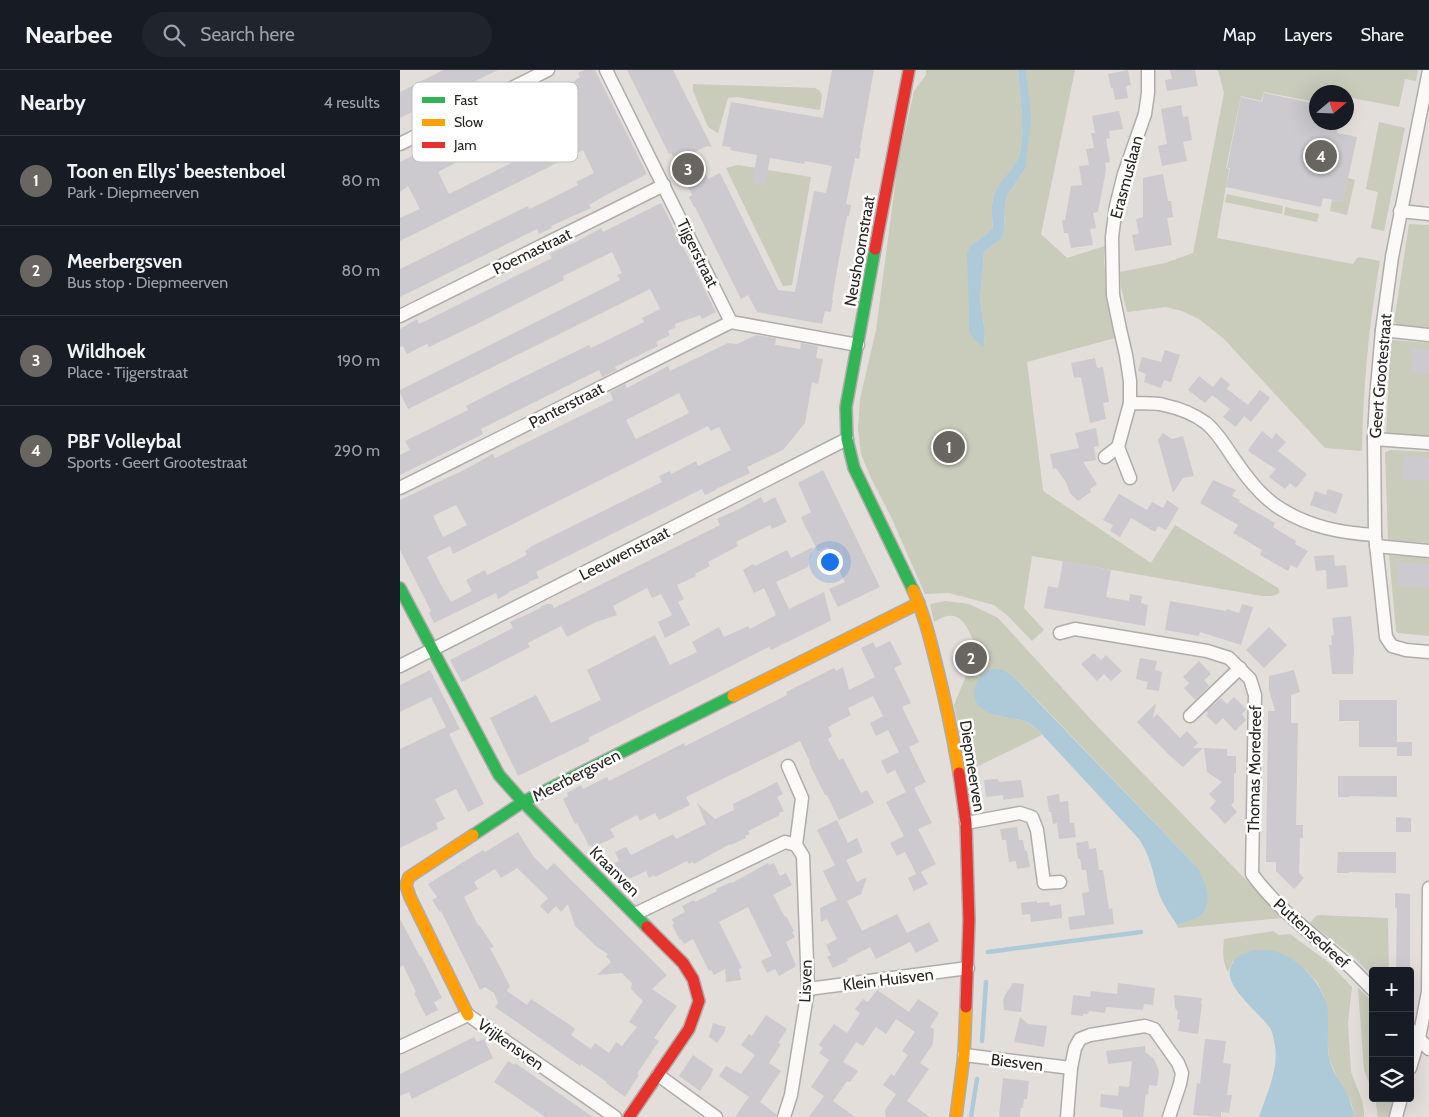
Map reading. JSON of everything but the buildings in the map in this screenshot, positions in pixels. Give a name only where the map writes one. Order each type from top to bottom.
[{"type":"street","points":[[524,82],[548,70]]},
{"type":"street","name":"Tijgerstraat","points":[[606,70],[732,322]]},
{"type":"street","name":"Neushoornstraat","points":[[847,439],[846,407],[909,70]]},
{"type":"street","name":"Erasmuslaan","points":[[1118,447],[1130,403],[1130,381],[1113,295],[1112,237],[1116,206],[1124,174],[1145,114],[1148,94],[1148,70]]},
{"type":"street","name":"Geert Grootestraat","points":[[1429,70],[1392,257],[1382,330],[1374,439],[1375,541],[1386,637],[1392,646],[1406,650],[1429,652]]},
{"type":"street","points":[[400,144],[412,138]]},
{"type":"street","name":"Poemastraat","points":[[400,316],[664,185]]},
{"type":"street","points":[[1400,211],[1429,214]]},
{"type":"street","points":[[732,322],[858,345]]},
{"type":"street","name":"Panterstraat","points":[[400,488],[732,322]]},
{"type":"street","points":[[1382,330],[1429,335]]},
{"type":"street","points":[[1130,403],[1163,404],[1188,412],[1206,424],[1224,443],[1244,474],[1280,508],[1317,526],[1375,541],[1429,551]]},
{"type":"street","name":"Diepmeerven","points":[[847,439],[854,468],[890,539],[918,603],[928,632],[945,700],[966,823],[968,968],[964,1055],[956,1117]]},
{"type":"street","name":"Leeuwenstraat","points":[[400,666],[847,439]]},
{"type":"street","points":[[1374,439],[1429,442]]},
{"type":"street","points":[[1105,457],[1118,447],[1130,478]]},
{"type":"street","name":"Kraanven","points":[[400,588],[499,775],[523,802],[683,963],[693,979],[699,1001],[689,1029],[629,1117]]},
{"type":"street","name":"Meerbergsven","points":[[468,1015],[403,883],[409,877],[523,802],[918,603]]},
{"type":"street","name":"Thomas Moredreef","points":[[1060,632],[1075,629],[1207,652],[1229,658],[1250,679],[1255,695],[1252,874]]},
{"type":"street","points":[[1190,716],[1240,668]]},
{"type":"street","name":"Lisven","points":[[784,1117],[791,1095],[808,989],[803,856],[796,845],[802,798],[788,766]]},
{"type":"street","points":[[966,823],[1020,813],[1032,817],[1037,830],[1044,883],[1060,882]]},
{"type":"street","points":[[635,914],[785,842],[796,845]]},
{"type":"street","name":"Puttensedreef","points":[[1252,874],[1258,883],[1298,924],[1349,966],[1369,986]]},
{"type":"street","points":[[1412,1057],[1415,1034],[1428,992],[1429,888]]},
{"type":"street","name":"Klein Huisven","points":[[808,989],[968,968]]},
{"type":"street","name":"Vrijkensven","points":[[400,1047],[468,1015],[615,1117]]},
{"type":"street","points":[[1067,1117],[1071,1068],[1075,1048],[1080,1039],[1090,1035],[1145,1026],[1154,1029],[1178,1063],[1182,1072],[1169,1117]]},
{"type":"street","points":[[1415,1034],[1429,1049]]},
{"type":"street","name":"Biesven","points":[[964,1055],[1071,1068]]},
{"type":"street","points":[[658,1075],[716,1117]]},
{"type":"street","points":[[1396,1117],[1400,1102]]},
{"type":"green space","points":[[926,70],[1018,70],[1022,115],[1021,149],[1016,162],[994,194],[992,209],[993,228],[971,245],[969,331],[984,348],[985,332],[980,300],[984,252],[1002,238],[1005,204],[1008,194],[1025,169],[1026,70],[1075,70],[1041,234],[1067,258],[1105,246],[1104,262],[1115,338],[1027,362],[1043,490],[1151,563],[1175,525],[1278,588],[1280,592],[1278,594],[1262,596],[1032,556],[1024,608],[1044,630],[1032,641],[1008,616],[994,605],[949,593],[925,594],[861,454],[858,429],[860,399],[876,330],[898,163],[914,91],[926,75]]},
{"type":"green space","points":[[1218,70],[1418,70],[1416,81],[1405,79],[1399,107],[1354,98],[1354,85],[1309,85],[1309,101],[1264,92],[1261,101],[1241,96],[1226,168],[1229,169],[1217,238],[1353,264],[1359,257],[1380,261],[1367,356],[1362,451],[1325,448],[1224,339],[1199,319],[1182,311],[1166,307],[1127,312],[1121,287],[1120,272],[1165,263],[1193,253],[1224,93]]},
{"type":"green space","points":[[693,84],[815,88],[822,95],[820,110],[737,97],[728,98],[718,133],[708,127],[693,91]]},
{"type":"green space","points":[[1379,122],[1405,128],[1384,231],[1371,228],[1378,192],[1366,189]]},
{"type":"green space","points":[[738,165],[811,177],[792,285],[783,286],[726,168]]},
{"type":"green space","points":[[1348,178],[1355,180],[1347,215],[1330,211],[1332,200],[1343,202]]},
{"type":"green space","points":[[1227,194],[1283,206],[1282,214],[1225,202]]},
{"type":"green space","points":[[1285,207],[1319,214],[1317,222],[1284,215]]},
{"type":"green space","points":[[1409,224],[1429,225],[1429,328],[1398,325],[1394,322]]},
{"type":"green space","points":[[1392,340],[1429,343],[1429,437],[1386,435]]},
{"type":"green space","points":[[1391,450],[1429,452],[1429,543],[1388,540],[1385,452]]},
{"type":"green space","points":[[1389,555],[1429,558],[1429,636],[1398,633],[1396,631]]},
{"type":"green space","points":[[945,601],[969,604],[998,618],[1097,726],[1283,918],[1178,928],[1177,925],[1194,919],[1196,866],[1042,705],[1015,678],[1004,670],[986,711],[998,716],[1025,721],[1042,735],[966,772],[954,705],[972,661],[979,651],[967,628],[958,618],[952,616],[944,617],[934,622],[930,604]]},
{"type":"green space","points":[[1317,915],[1388,918],[1389,967],[1369,967],[1369,973],[1354,957],[1310,923]]},
{"type":"green space","points":[[1273,931],[1279,935],[1290,934],[1328,962],[1352,987],[1348,1023],[1351,1072],[1362,1100],[1364,1117],[1355,1117],[1351,1103],[1329,1058],[1324,996],[1317,982],[1305,969],[1233,961],[1228,972],[1226,968],[1223,952],[1224,939]]},
{"type":"green space","points":[[1358,988],[1369,998],[1369,1082],[1364,1070]]},
{"type":"green space","points":[[1376,1102],[1394,1102],[1389,1117],[1378,1117]]},
{"type":"water","points":[[1018,70],[1026,70],[1031,119],[1025,169],[1008,194],[1005,204],[1002,238],[984,252],[980,300],[985,332],[984,348],[969,332],[967,254],[971,245],[993,228],[992,209],[994,194],[1016,162],[1021,149],[1022,115]]},
{"type":"water","points":[[992,669],[1004,670],[1015,678],[1196,866],[1205,883],[1207,895],[1206,908],[1200,916],[1177,925],[1160,895],[1149,858],[1139,839],[1037,729],[1026,722],[991,714],[978,705],[975,698],[977,681]]},
{"type":"water","points":[[1255,950],[1274,951],[1292,959],[1308,973],[1320,989],[1327,1007],[1330,1062],[1347,1095],[1355,1117],[1259,1117],[1274,1073],[1275,1046],[1270,1028],[1236,990],[1230,974],[1231,966],[1235,959]]},
{"type":"waterway","points":[[988,952],[1141,932]]},
{"type":"waterway","points":[[982,1041],[986,982]]},
{"type":"waterway","points":[[971,1117],[977,1079]]},
{"type":"traffic: fast","points":[[875,249],[846,407],[847,439],[854,468],[913,590]]},
{"type":"traffic: fast","points":[[400,588],[499,775],[523,802],[647,927]]},
{"type":"traffic: fast","points":[[473,835],[523,802],[733,696]]},
{"type":"traffic: slow","points":[[913,590],[924,617],[934,654],[949,718],[959,773]]},
{"type":"traffic: slow","points":[[733,696],[919,603]]},
{"type":"traffic: slow","points":[[468,1015],[410,897],[406,885],[409,877],[473,835]]},
{"type":"traffic: slow","points":[[956,1117],[964,1055],[966,1007]]},
{"type":"traffic: jam","points":[[875,249],[909,70]]},
{"type":"traffic: jam","points":[[959,773],[966,823],[969,920],[966,1007]]},
{"type":"traffic: jam","points":[[629,1117],[689,1029],[699,1001],[693,979],[683,963],[647,927]]},
{"type":"place","name":"PBF Volleybal","points":[[1321,156]]},
{"type":"place","name":"Wildhoek","points":[[688,169]]},
{"type":"place","name":"Toon en Ellys' beestenboel","points":[[949,447]]},
{"type":"place","name":"Meerbergsven","points":[[971,658]]}]
